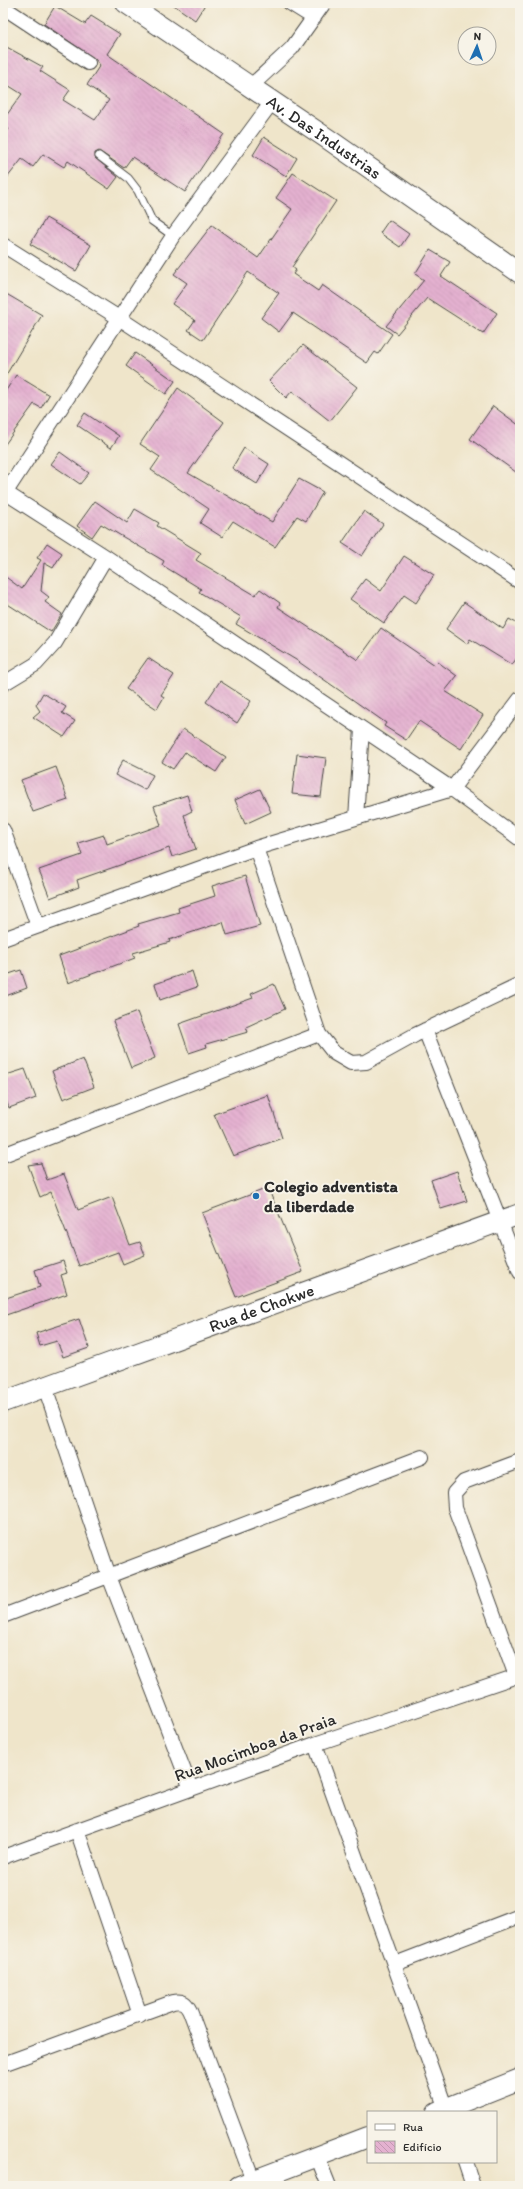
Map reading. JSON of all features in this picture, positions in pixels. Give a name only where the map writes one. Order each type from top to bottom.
[{"type":"street","name":"Av. Das Industrias","points":[[126,3],[328,139],[520,273]]},
{"type":"street","points":[[290,3],[314,18]]},
{"type":"street","points":[[250,87],[292,48],[324,3]]},
{"type":"street","points":[[3,7],[88,62]]},
{"type":"street","points":[[272,102],[173,236],[4,492],[106,557],[362,728],[452,789],[520,839]]},
{"type":"street","points":[[3,245],[118,318],[520,582]]},
{"type":"street","points":[[3,684],[36,664],[55,643],[106,557]]},
{"type":"street","points":[[3,939],[256,848],[452,789],[520,699]]},
{"type":"street","points":[[356,818],[362,728]]},
{"type":"street","points":[[3,830],[38,926]]},
{"type":"street","points":[[256,848],[319,1034],[334,1053],[351,1063],[366,1062],[424,1030],[520,985]]},
{"type":"street","points":[[424,1030],[520,1272]]},
{"type":"street","points":[[3,1155],[319,1034]]},
{"type":"street","name":"Rua de Chokwe","points":[[3,1402],[520,1214]]},
{"type":"street","points":[[45,1386],[109,1576],[191,1789]]},
{"type":"street","points":[[3,1616],[422,1457]]},
{"type":"street","points":[[518,1676],[455,1508],[454,1493],[464,1482],[520,1461]]},
{"type":"street","name":"Rua Mocimboa da Praia","points":[[3,1857],[315,1744],[518,1676]]},
{"type":"street","points":[[315,1744],[395,1964],[443,2111],[520,2079]]},
{"type":"street","points":[[77,1830],[140,2015]]},
{"type":"street","points":[[395,1964],[520,1916]]},
{"type":"street","points":[[3,2064],[173,2002],[180,2001],[186,2004],[246,2183],[367,2137]]},
{"type":"street","points":[[317,2156],[328,2186]]},
{"type":"street","points":[[465,2163],[473,2186]]},
{"type":"lane","points":[[99,156],[128,178],[138,191],[152,221],[173,236]]},
{"type":"building","points":[[171,3],[206,3],[195,20]]},
{"type":"building","points":[[55,6],[85,24],[91,16],[120,34],[107,54],[224,134],[185,192],[132,157],[124,168],[99,151],[95,153],[95,158],[118,177],[109,189],[68,161],[64,167],[43,154],[33,167],[22,159],[3,183],[3,137],[9,129],[3,125],[3,120],[22,94],[3,82],[3,45],[43,67],[40,71],[70,90],[63,100],[95,120],[109,100],[87,85],[100,65],[95,59],[44,24]]},
{"type":"building","points":[[264,137],[297,158],[286,176],[253,155]]},
{"type":"building","points":[[293,173],[336,201],[292,267],[296,270],[293,274],[318,291],[322,285],[392,334],[378,354],[375,352],[367,363],[293,313],[279,332],[261,318],[279,293],[248,272],[203,340],[188,330],[195,320],[172,304],[187,283],[174,274],[212,225],[258,258],[292,209],[276,198]]},
{"type":"building","points":[[46,218],[91,245],[76,271],[30,244]]},
{"type":"building","points":[[389,220],[409,234],[400,247],[380,233]]},
{"type":"building","points":[[430,250],[450,262],[441,276],[497,313],[483,334],[427,298],[397,334],[386,326],[424,280],[415,274]]},
{"type":"building","points":[[3,292],[42,315],[3,380]]},
{"type":"building","points":[[303,345],[357,387],[330,421],[292,391],[286,398],[269,381]]},
{"type":"building","points":[[135,353],[175,381],[166,394],[126,366]]},
{"type":"building","points":[[16,375],[49,395],[41,408],[34,404],[3,447],[3,395]]},
{"type":"building","points":[[178,388],[224,422],[188,473],[272,522],[299,479],[323,492],[306,521],[297,516],[275,547],[233,521],[222,537],[200,523],[209,509],[151,470],[160,457],[140,444]]},
{"type":"building","points":[[493,406],[520,426],[520,475],[470,439]]},
{"type":"building","points":[[85,413],[119,436],[111,448],[77,425]]},
{"type":"building","points":[[244,448],[269,464],[257,484],[232,468]]},
{"type":"building","points":[[60,452],[89,473],[80,484],[51,464]]},
{"type":"building","points":[[95,501],[127,523],[135,509],[159,523],[157,526],[201,553],[196,560],[255,595],[260,589],[280,603],[278,607],[358,660],[381,628],[435,665],[438,662],[457,676],[445,691],[483,715],[461,749],[419,721],[406,740],[384,726],[386,723],[296,660],[236,624],[241,617],[199,592],[201,589],[162,565],[164,561],[101,524],[92,537],[77,526]]},
{"type":"building","points":[[364,511],[383,524],[362,556],[342,543]]},
{"type":"building","points":[[47,543],[62,553],[53,568],[44,563],[41,591],[49,597],[45,602],[62,614],[51,632],[3,601],[3,575],[22,589],[41,560],[37,558]]},
{"type":"building","points":[[404,556],[434,575],[416,603],[404,595],[384,623],[350,599],[365,579],[381,591]]},
{"type":"building","points":[[464,602],[503,629],[509,619],[520,625],[520,653],[512,665],[470,639],[467,644],[446,629]]},
{"type":"building","points":[[148,658],[174,675],[161,695],[164,697],[157,709],[126,689]]},
{"type":"building","points":[[220,681],[251,701],[237,723],[206,702]]},
{"type":"building","points":[[43,693],[66,707],[62,713],[75,721],[64,737],[33,717],[40,711],[36,705]]},
{"type":"building","points":[[183,729],[226,757],[216,772],[185,752],[173,769],[162,762]]},
{"type":"building","points":[[297,754],[326,758],[321,797],[292,794]]},
{"type":"building","points":[[123,760],[153,775],[145,790],[115,775]]},
{"type":"building","points":[[56,767],[68,800],[33,812],[21,780]]},
{"type":"building","points":[[260,789],[271,812],[245,824],[235,800]]},
{"type":"building","points":[[187,795],[192,811],[184,815],[196,849],[172,857],[169,848],[77,880],[79,887],[50,898],[39,870],[82,855],[78,843],[104,835],[107,844],[161,825],[154,806]]},
{"type":"building","points":[[245,876],[260,926],[227,935],[223,922],[169,940],[170,942],[133,953],[135,958],[68,983],[59,956],[139,926],[138,924],[179,912],[178,908],[215,896],[212,886]]},
{"type":"building","points":[[21,970],[27,988],[3,997],[3,976]]},
{"type":"building","points":[[192,971],[197,987],[160,1000],[155,984]]},
{"type":"building","points":[[274,984],[285,1009],[246,1027],[248,1032],[206,1044],[207,1047],[189,1053],[179,1024],[253,998],[251,994]]},
{"type":"building","points":[[137,1012],[155,1058],[131,1068],[113,1021]]},
{"type":"building","points":[[83,1059],[94,1087],[63,1099],[52,1071]]},
{"type":"building","points":[[25,1069],[36,1098],[9,1108],[3,1092],[3,1076]]},
{"type":"building","points":[[268,1095],[282,1138],[233,1156],[214,1114]]},
{"type":"building","points":[[41,1163],[47,1180],[64,1174],[78,1210],[112,1197],[130,1245],[140,1242],[145,1255],[123,1264],[118,1252],[79,1266],[51,1192],[40,1197],[28,1165]]},
{"type":"building","points":[[457,1171],[467,1201],[441,1209],[431,1180]]},
{"type":"building","points":[[268,1188],[303,1272],[236,1297],[202,1213]]},
{"type":"building","points":[[63,1261],[67,1273],[61,1275],[67,1294],[3,1316],[3,1299],[40,1287],[35,1270]]},
{"type":"building","points":[[79,1319],[89,1348],[63,1357],[57,1341],[40,1346],[36,1333]]},
{"type":"place","name":"Colegio adventista da liberdade","points":[[256,1196]]}]
